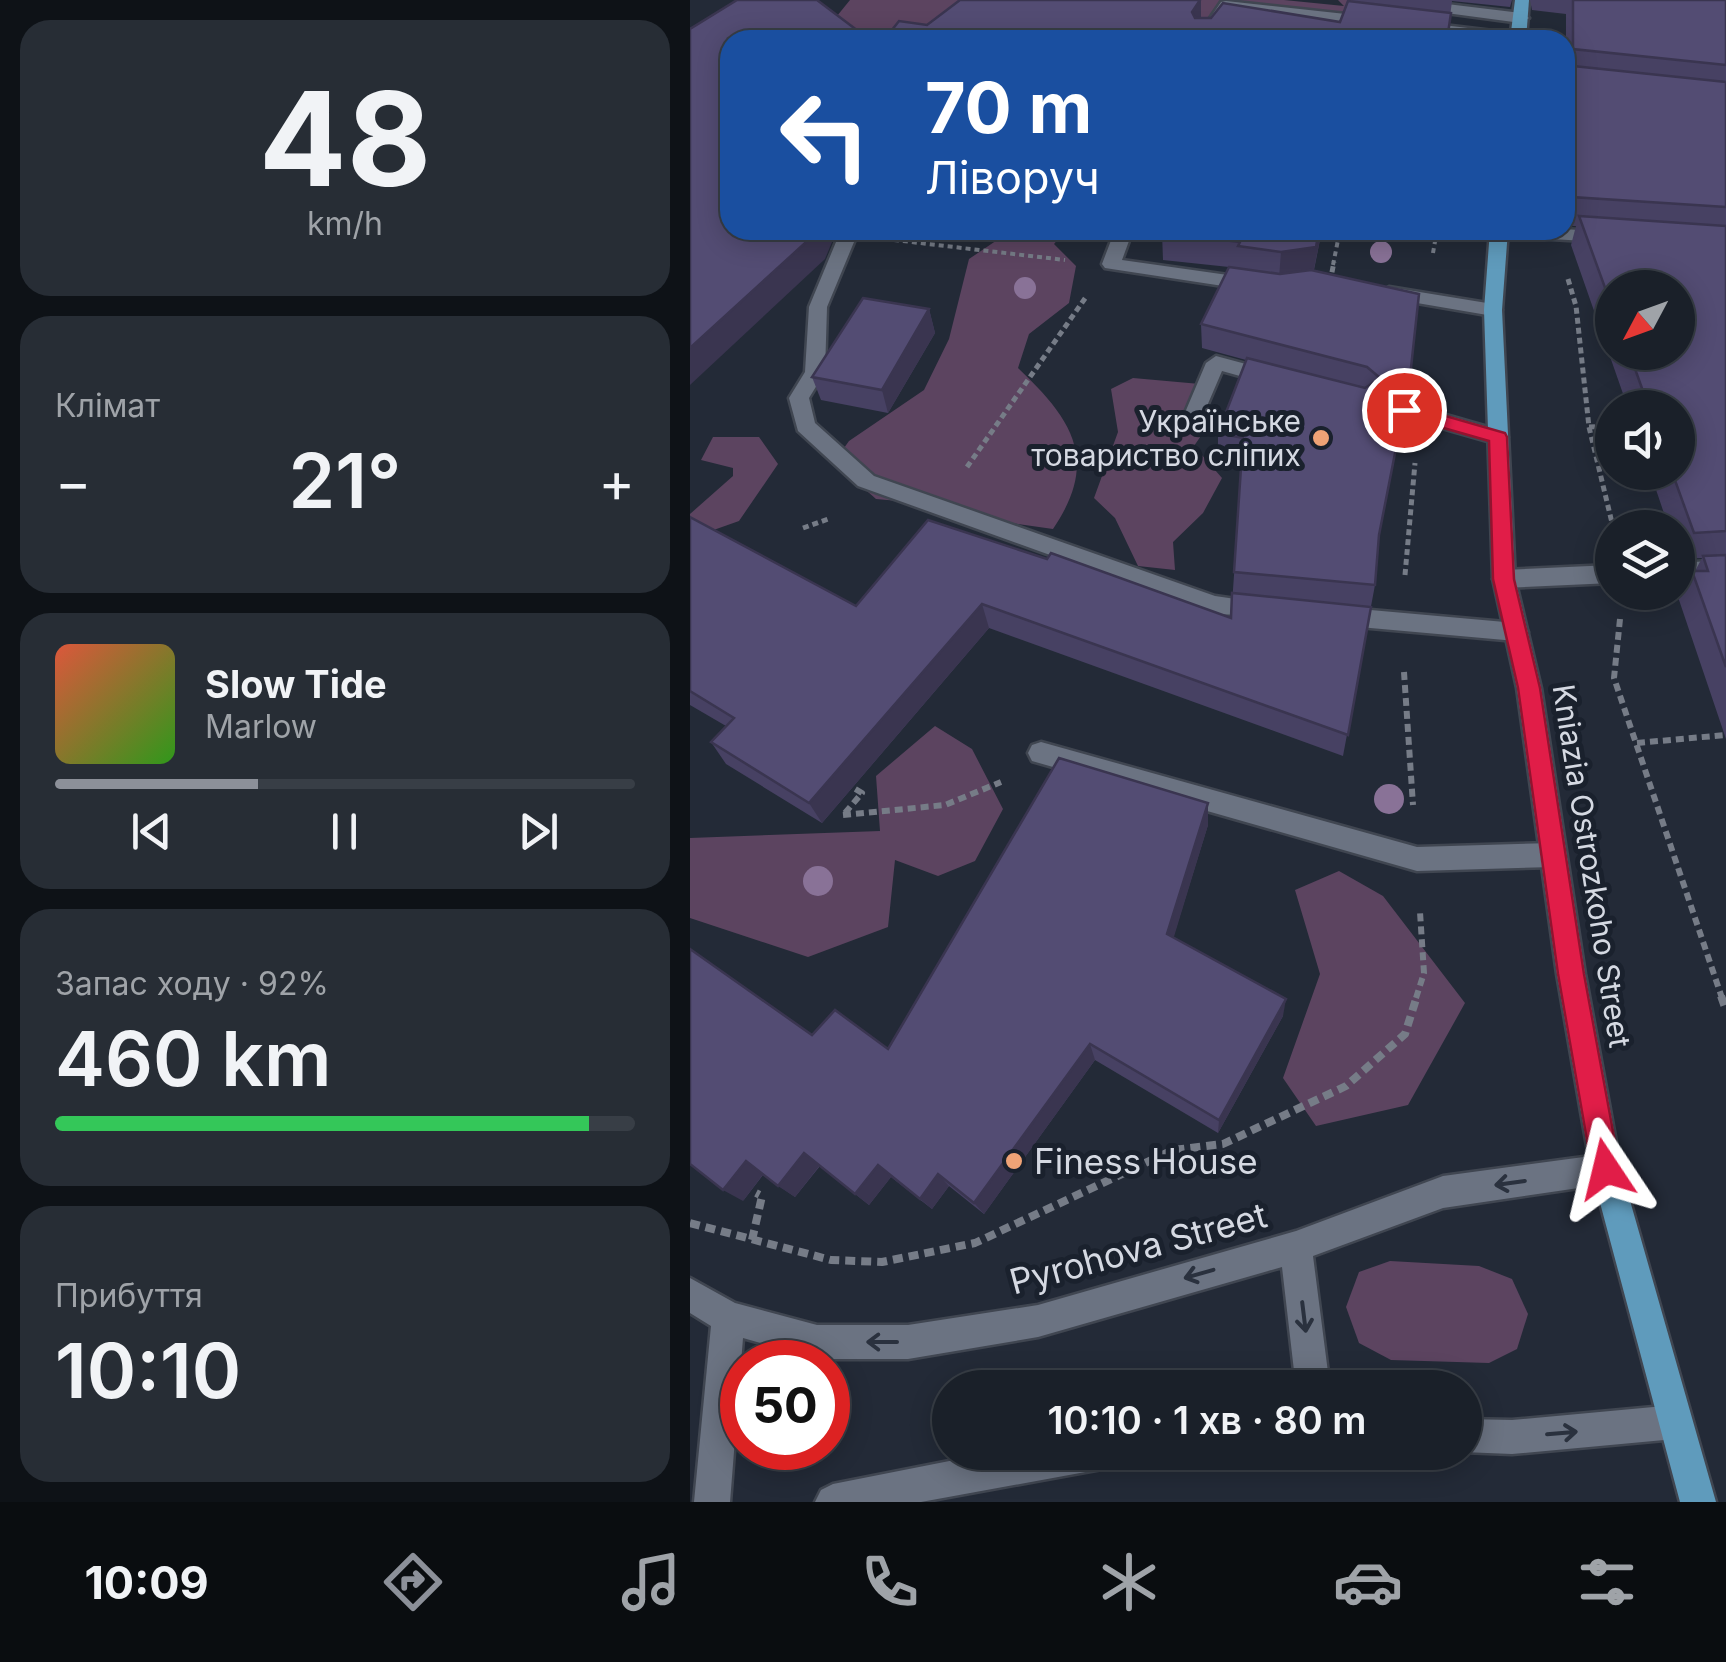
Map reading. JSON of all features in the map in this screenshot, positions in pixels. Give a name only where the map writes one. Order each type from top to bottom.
[{"type":"main road","points":[[1519,30],[1522,0]]},
{"type":"main road","name":"Kniazia Ostrozkoho Street","points":[[1498,240],[1492,310],[1504,579],[1529,688],[1606,1169],[1698,1502]]},
{"type":"street","points":[[1379,0],[1520,18]]},
{"type":"street","points":[[1210,30],[1226,5],[1435,30]]},
{"type":"street","points":[[1575,235],[1631,239]]},
{"type":"street","points":[[846,240],[818,307],[815,372],[799,398],[806,426],[866,481],[1214,606],[1516,632]]},
{"type":"street","points":[[1120,240],[1111,264],[1279,288]]},
{"type":"street","points":[[1330,283],[1492,310]]},
{"type":"street","points":[[1194,415],[1216,364],[1290,382]]},
{"type":"street","points":[[1412,412],[1498,437]]},
{"type":"street","points":[[1695,570],[1726,569]]},
{"type":"street","points":[[1504,579],[1595,575]]},
{"type":"street","points":[[1042,753],[1417,859],[1554,855]]},
{"type":"street","name":"Pyrohova Street","points":[[690,1294],[728,1318],[816,1342],[908,1342],[1038,1320],[1296,1247],[1443,1192],[1606,1169]]},
{"type":"street","points":[[1296,1247],[1310,1370]]},
{"type":"street","points":[[712,1502],[728,1318]]},
{"type":"street","points":[[1482,1436],[1676,1422]]},
{"type":"street","points":[[832,1502],[994,1470]]},
{"type":"path","points":[[908,240],[1042,258]]},
{"type":"path","points":[[1330,283],[1338,240]]},
{"type":"path","points":[[1557,240],[1576,306],[1589,427],[1609,510]]},
{"type":"path","points":[[940,507],[1060,330],[1111,264]]},
{"type":"path","points":[[690,1223],[830,1260],[882,1262],[975,1243],[1173,1150],[1223,1144],[1346,1086],[1405,1034],[1424,974],[1401,622],[1412,412]]},
{"type":"path","points":[[1589,427],[1595,427]]},
{"type":"path","points":[[1620,610],[1614,678],[1726,1010]]},
{"type":"path","points":[[1637,743],[1725,735]]},
{"type":"path","points":[[852,787],[862,793],[843,815],[930,808],[980,797],[1042,753]]},
{"type":"path","points":[[752,1240],[762,1196],[756,1193]]},
{"type":"shaded area","points":[[850,0],[1284,0],[1344,6],[1338,0],[1397,0],[1352,14],[1095,30],[819,30]]},
{"type":"shaded area","points":[[997,240],[1057,240],[1054,244],[1076,266],[1069,303],[1029,334],[1018,368],[1053,405],[1073,442],[1077,461],[1075,482],[1053,529],[984,519],[954,506],[876,499],[834,462],[849,441],[924,390],[949,339],[969,259]]},
{"type":"shaded area","points":[[1133,378],[1200,384],[1207,427],[1194,446],[1222,478],[1203,513],[1173,542],[1175,570],[1138,566],[1115,518],[1094,498],[1118,432],[1111,389]]},
{"type":"shaded area","points":[[713,437],[759,437],[778,464],[739,521],[691,538],[690,514],[733,476],[733,468],[701,460]]},
{"type":"shaded area","points":[[935,726],[972,749],[1003,809],[975,861],[938,876],[895,860],[888,927],[808,957],[690,918],[690,838],[880,831],[876,776]]},
{"type":"shaded area","points":[[1339,871],[1383,896],[1465,1003],[1408,1105],[1316,1126],[1283,1078],[1320,974],[1295,890]]},
{"type":"shaded area","points":[[1390,1261],[1479,1266],[1512,1279],[1528,1314],[1517,1349],[1489,1363],[1391,1360],[1359,1343],[1346,1307],[1359,1272]]},
{"type":"building","points":[[737,0],[817,0],[857,30],[720,30],[720,240],[808,240],[690,348],[690,29]]},
{"type":"building","points":[[960,0],[1200,0],[1192,12],[1195,18],[1211,18],[1223,3],[1340,22],[1348,1],[1451,13],[1448,30],[892,30],[899,21],[927,25]]},
{"type":"building","points":[[1573,0],[1726,0],[1726,65],[1575,49]]},
{"type":"building","points":[[1575,66],[1726,82],[1726,207],[1575,197]]},
{"type":"building","points":[[1579,216],[1726,226],[1726,531],[1695,533],[1695,510],[1686,510],[1678,490],[1695,490],[1695,390],[1643,390],[1635,370],[1695,370],[1695,270],[1599,270]]},
{"type":"building","points":[[1223,240],[1317,240],[1316,247],[1281,252],[1238,246],[1240,242]]},
{"type":"building","points":[[1229,267],[1280,274],[1311,270],[1419,294],[1410,377],[1394,386],[1398,394],[1406,397],[1379,535],[1375,585],[1234,572],[1243,438],[1218,433],[1247,358],[1365,388],[1380,378],[1367,367],[1201,324]]},
{"type":"building","points":[[863,298],[929,309],[882,390],[812,377]]},
{"type":"building","points":[[690,517],[856,606],[928,520],[1047,559],[1051,553],[1231,618],[1232,593],[1371,607],[1348,735],[982,604],[809,803],[711,742],[734,718],[690,691]]},
{"type":"building","points":[[1726,555],[1726,667],[1695,579],[1695,571],[1708,571],[1703,556]]},
{"type":"building","points":[[1059,758],[1208,803],[1167,934],[1286,999],[1219,1120],[1090,1044],[974,1203],[938,1174],[920,1199],[878,1165],[855,1194],[804,1153],[778,1186],[746,1161],[723,1190],[690,1164],[690,949],[812,1035],[835,1010],[888,1049]]},
{"type":"place","name":"Українське товариство сліпих","points":[[1321,438]]},
{"type":"place","name":"Finess House","points":[[1014,1161]]},
{"type":"route","points":[[1404,410],[1498,437],[1504,579],[1529,688],[1571,974],[1606,1169]]}]
